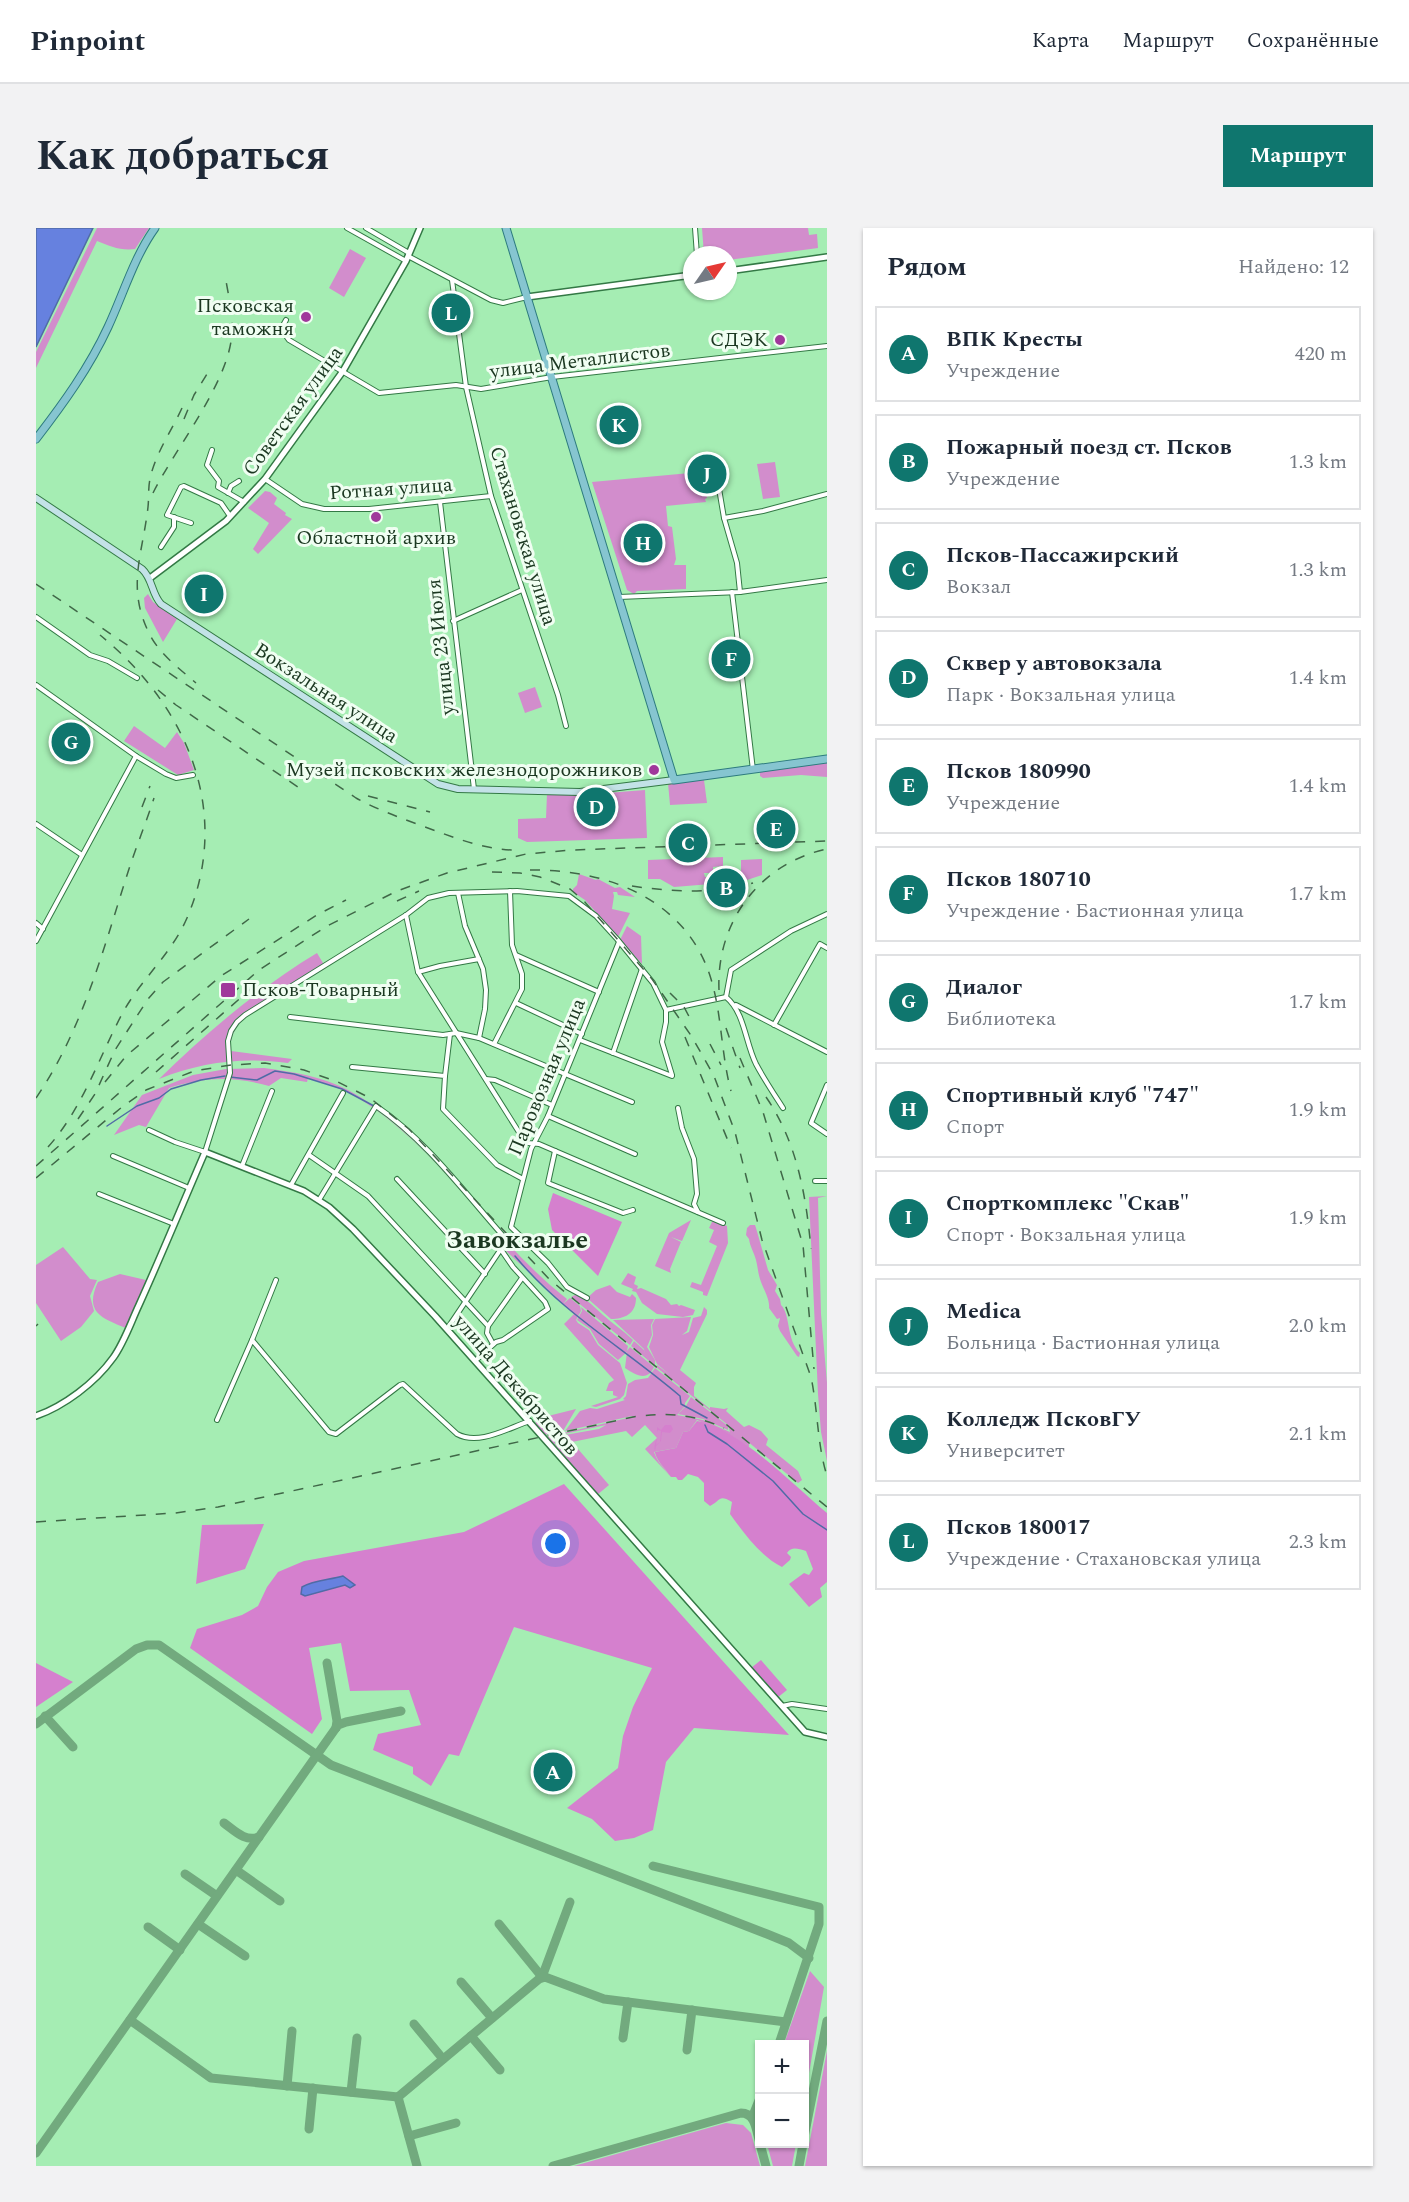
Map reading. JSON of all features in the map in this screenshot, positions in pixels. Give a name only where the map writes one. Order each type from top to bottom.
[{"type":"main road","points":[[36,440],[72,390],[107,329],[135,265],[155,228]]},
{"type":"main road","points":[[506,228],[674,780]]},
{"type":"main road","name":"Вокзальная улица","points":[[36,498],[138,565],[150,578],[154,595],[161,604],[438,784],[458,789],[580,792],[827,759]]},
{"type":"street","points":[[347,228],[497,302],[683,276]]},
{"type":"street","points":[[366,228],[408,257]]},
{"type":"street","name":"Советская улица","points":[[150,578],[231,517],[265,479],[343,371],[408,257],[420,228]]},
{"type":"street","points":[[694,228],[696,246]]},
{"type":"street","points":[[737,270],[827,257]]},
{"type":"street","name":"Стахановская улица","points":[[452,280],[466,387],[491,496],[566,726]]},
{"type":"street","name":"улица Металлистов","points":[[286,320],[281,329],[289,340],[380,393],[456,385],[482,389],[552,377],[827,346]]},
{"type":"street","points":[[212,450],[207,465],[219,481],[218,487],[244,502]]},
{"type":"street","points":[[715,465],[724,518],[737,562],[740,592]]},
{"type":"street","name":"Ротная улица","points":[[265,479],[302,504],[324,509],[369,509],[491,496]]},
{"type":"street","points":[[228,493],[231,486],[239,481]]},
{"type":"street","points":[[191,523],[167,515],[181,487],[184,486],[221,503],[231,517]]},
{"type":"street","points":[[724,518],[763,511],[827,494]]},
{"type":"street","name":"улица 23 Июля","points":[[440,502],[474,789]]},
{"type":"street","points":[[161,547],[174,527],[174,517]]},
{"type":"street","points":[[618,597],[740,592],[827,580]]},
{"type":"street","points":[[453,621],[522,590]]},
{"type":"street","points":[[732,592],[753,770]]},
{"type":"street","points":[[36,617],[90,655],[108,661],[137,678]]},
{"type":"street","points":[[36,685],[136,756],[176,778],[193,775]]},
{"type":"street","points":[[36,941],[136,756]]},
{"type":"street","points":[[36,824],[82,855]]},
{"type":"street","points":[[494,1044],[516,1003],[523,981],[512,945],[510,891]]},
{"type":"street","points":[[36,1416],[74,1395],[100,1374],[113,1358],[160,1259],[205,1152],[230,1073],[228,1041],[237,1023],[245,1015],[406,915],[428,898],[444,894],[510,891],[569,896],[596,916],[619,942],[653,983],[666,1010],[662,1042],[672,1076],[580,1040]]},
{"type":"street","points":[[458,893],[465,926],[483,969],[486,990],[485,1009],[479,1038]]},
{"type":"street","points":[[726,997],[731,970],[791,931],[827,914]]},
{"type":"street","points":[[406,915],[418,972],[522,1137],[528,1143],[555,1151],[723,1223]]},
{"type":"street","points":[[36,923],[43,929]]},
{"type":"street","name":"Паровозная улица","points":[[587,1298],[567,1287],[548,1263],[511,1227],[533,1144],[548,1116],[619,942]]},
{"type":"street","points":[[774,1025],[820,944],[827,948]]},
{"type":"street","points":[[516,956],[599,992]]},
{"type":"street","points":[[418,972],[479,959]]},
{"type":"street","points":[[613,1053],[642,969]]},
{"type":"street","points":[[726,997],[735,1005],[827,1052]]},
{"type":"street","points":[[666,1010],[726,997]]},
{"type":"street","points":[[516,1003],[582,1034]]},
{"type":"street","points":[[735,1005],[757,1065],[783,1108]]},
{"type":"street","points":[[290,1017],[399,1031],[443,1035],[456,1033],[479,1038],[632,1102]]},
{"type":"street","points":[[450,1034],[443,1109],[497,1165],[522,1179]]},
{"type":"street","points":[[352,1067],[445,1076]]},
{"type":"street","points":[[486,1079],[495,1080],[552,1106]]},
{"type":"street","points":[[827,1085],[811,1123],[827,1134]]},
{"type":"street","points":[[242,1166],[272,1091]]},
{"type":"street","points":[[291,1185],[343,1093]]},
{"type":"street","points":[[319,1200],[376,1106],[423,1146],[504,1236],[506,1244],[447,1329]]},
{"type":"street","points":[[678,1108],[682,1128],[694,1160],[697,1194],[694,1204],[698,1212]]},
{"type":"street","points":[[548,1116],[635,1154]]},
{"type":"street","name":"улица Декабристов","points":[[149,1130],[291,1185],[319,1200],[353,1228],[530,1421],[805,1732],[827,1737]]},
{"type":"street","points":[[555,1151],[548,1182],[623,1213],[633,1210]]},
{"type":"street","points":[[309,1155],[368,1196],[488,1326]]},
{"type":"street","points":[[113,1156],[189,1188]]},
{"type":"street","points":[[397,1179],[485,1274]]},
{"type":"street","points":[[815,1181],[827,1181]]},
{"type":"street","points":[[99,1194],[174,1224]]},
{"type":"street","points":[[475,1361],[494,1344],[548,1309],[545,1302],[522,1278],[502,1251]]},
{"type":"street","points":[[494,1344],[486,1333],[488,1326],[522,1278]]},
{"type":"street","points":[[217,1420],[276,1280]]},
{"type":"street","points":[[252,1340],[329,1432],[336,1434],[400,1384],[403,1384],[457,1434],[466,1438],[478,1439],[530,1421]]},
{"type":"street","points":[[781,1706],[792,1704],[827,1709]]},
{"type":"shaded area","points":[[97,228],[149,228],[135,249],[120,249],[97,241],[36,368],[36,352]]},
{"type":"shaded area","points":[[702,228],[808,228],[809,235],[817,234],[818,248],[737,259],[737,246],[703,246]]},
{"type":"shaded area","points":[[350,249],[366,258],[344,297],[329,288]]},
{"type":"shaded area","points":[[775,462],[780,497],[763,499],[757,464]]},
{"type":"shaded area","points":[[703,473],[706,502],[666,506],[668,526],[672,527],[676,559],[674,565],[686,565],[686,589],[637,591],[634,594],[627,590],[592,482]]},
{"type":"shaded area","points":[[265,491],[277,498],[274,504],[292,519],[258,554],[253,549],[269,523],[248,508]]},
{"type":"shaded area","points":[[148,594],[153,602],[177,619],[163,642],[145,608],[144,598]]},
{"type":"shaded area","points":[[535,687],[542,707],[525,713],[518,693]]},
{"type":"shaded area","points":[[134,726],[165,748],[177,732],[184,743],[194,770],[178,775],[124,741]]},
{"type":"shaded area","points":[[827,763],[827,777],[801,775],[763,778],[760,776],[760,772]]},
{"type":"shaded area","points":[[704,780],[707,803],[670,805],[668,783]]},
{"type":"shaded area","points":[[645,790],[647,838],[527,842],[518,838],[518,819],[546,818],[547,794],[581,795]]},
{"type":"shaded area","points":[[723,857],[723,866],[713,867],[713,873],[704,873],[705,877],[710,877],[711,884],[674,887],[660,879],[648,879],[648,860]]},
{"type":"shaded area","points":[[762,859],[762,875],[741,882],[741,860]]},
{"type":"shaded area","points":[[579,874],[598,879],[615,888],[620,887],[635,897],[618,895],[617,892],[613,892],[612,909],[630,913],[618,937],[585,900],[573,892]]},
{"type":"shaded area","points":[[627,926],[641,936],[642,964],[620,940]]},
{"type":"shaded area","points":[[317,953],[326,968],[250,1014],[238,1026],[231,1040],[231,1051],[292,1059],[288,1063],[222,1062],[191,1068],[159,1079],[234,1012]]},
{"type":"shaded area","points":[[264,1068],[328,1081],[348,1090],[375,1107],[412,1138],[445,1173],[518,1255],[567,1299],[563,1304],[504,1249],[502,1238],[437,1165],[402,1130],[344,1090],[308,1078],[307,1082],[281,1078],[269,1086],[231,1079],[182,1084],[169,1088],[146,1127],[139,1125],[114,1135],[142,1095],[193,1075],[226,1069]]},
{"type":"shaded area","points":[[553,1193],[622,1222],[598,1276],[552,1230],[548,1209]]},
{"type":"shaded area","points":[[827,1196],[818,1198],[821,1314],[827,1383],[827,1461],[821,1432],[818,1394],[809,1197]]},
{"type":"shaded area","points":[[691,1220],[682,1241],[671,1237],[681,1242],[670,1269],[671,1273],[655,1266],[669,1233]]},
{"type":"shaded area","points":[[713,1220],[727,1226],[728,1243],[707,1296],[690,1287],[692,1282],[701,1285],[717,1246],[709,1242],[714,1230],[709,1228]]},
{"type":"shaded area","points":[[750,1225],[755,1225],[768,1270],[777,1285],[775,1291],[784,1309],[790,1335],[800,1353],[799,1357],[780,1331],[778,1326],[780,1318],[777,1319],[769,1308],[768,1298],[746,1235]]},
{"type":"shaded area","points":[[63,1247],[90,1279],[97,1280],[90,1296],[94,1311],[81,1327],[61,1341],[36,1303],[36,1265]]},
{"type":"shaded area","points":[[628,1273],[636,1277],[634,1284],[638,1286],[637,1289],[641,1288],[666,1299],[671,1305],[677,1304],[695,1310],[693,1315],[683,1317],[657,1314],[642,1303],[636,1292],[632,1291],[633,1289],[621,1284]]},
{"type":"shaded area","points":[[120,1274],[146,1280],[126,1328],[97,1313],[93,1300],[98,1282]]},
{"type":"shaded area","points":[[610,1285],[617,1292],[630,1297],[632,1294],[636,1298],[632,1312],[625,1317],[611,1319],[587,1298],[596,1290]]},
{"type":"shaded area","points":[[577,1294],[633,1340],[630,1345],[571,1297]]},
{"type":"shaded area","points":[[570,1298],[580,1306],[581,1311],[576,1320],[578,1323],[589,1330],[598,1345],[620,1363],[627,1383],[624,1395],[620,1399],[596,1407],[591,1406],[618,1397],[613,1395],[613,1391],[606,1391],[609,1383],[614,1380],[564,1324],[574,1314],[563,1304]]},
{"type":"shaded area","points":[[581,1307],[628,1346],[627,1351],[630,1347],[654,1367],[651,1372],[645,1376],[633,1373],[625,1368],[627,1352],[618,1360],[599,1344],[590,1329],[577,1320],[582,1311]]},
{"type":"shaded area","points":[[704,1307],[707,1314],[680,1370],[696,1383],[694,1396],[710,1409],[710,1407],[728,1408],[726,1411],[744,1427],[749,1425],[761,1431],[768,1439],[766,1445],[798,1471],[802,1480],[798,1483],[741,1436],[749,1447],[729,1434],[697,1420],[689,1431],[683,1432],[676,1448],[654,1452],[671,1477],[645,1449],[657,1438],[645,1425],[632,1437],[626,1431],[572,1442],[609,1485],[597,1495],[555,1448],[559,1436],[599,1429],[606,1425],[559,1435],[556,1438],[554,1447],[546,1437],[632,1417],[634,1420],[632,1416],[565,1431],[580,1411],[590,1408],[597,1409],[625,1400],[623,1399],[626,1396],[628,1384],[635,1380],[648,1378],[655,1368],[690,1396],[677,1415],[703,1420],[730,1432],[728,1425],[656,1367],[657,1365],[670,1375],[657,1364],[649,1347],[655,1319],[691,1317],[687,1331],[682,1335],[689,1332],[693,1318],[701,1316]]},
{"type":"shaded area","points":[[654,1319],[651,1325],[652,1335],[647,1347],[655,1360],[655,1366],[631,1346],[634,1341],[644,1350],[645,1355],[644,1349],[613,1320]]},
{"type":"shaded area","points":[[691,1397],[728,1426],[728,1430],[703,1419],[678,1414]]},
{"type":"shaded area","points":[[576,1409],[563,1431],[544,1435],[535,1423],[544,1417]]},
{"type":"shaded area","points":[[697,1421],[730,1434],[782,1473],[827,1513],[827,1582],[820,1588],[822,1597],[809,1607],[789,1584],[804,1573],[809,1575],[813,1569],[806,1551],[791,1549],[787,1553],[791,1557],[790,1560],[782,1567],[774,1562],[753,1543],[730,1514],[732,1502],[722,1498],[710,1506],[704,1501],[704,1483],[698,1477],[688,1474],[682,1480],[678,1480],[676,1477],[671,1477],[655,1452],[676,1448],[683,1432],[689,1431]]},
{"type":"shaded area","points":[[665,1425],[671,1425],[673,1429],[670,1433],[662,1432],[660,1442],[661,1431],[657,1432],[657,1427],[661,1430]]},
{"type":"shaded area","points":[[564,1484],[789,1735],[694,1728],[666,1762],[653,1830],[634,1838],[615,1841],[592,1819],[567,1808],[618,1768],[623,1736],[633,1707],[652,1668],[514,1627],[459,1756],[449,1754],[431,1786],[413,1774],[413,1767],[373,1750],[378,1734],[421,1725],[409,1690],[350,1691],[341,1643],[309,1648],[322,1719],[312,1734],[190,1648],[197,1629],[242,1615],[258,1606],[267,1587],[278,1572],[304,1561],[464,1532]]},
{"type":"shaded area","points":[[264,1524],[245,1569],[196,1584],[202,1525]]},
{"type":"shaded area","points":[[761,1660],[787,1690],[777,1698],[751,1668]]},
{"type":"shaded area","points":[[36,1663],[73,1682],[36,1707]]},
{"type":"shaded area","points":[[810,1971],[824,1987],[809,2073],[809,2040],[785,2040]]},
{"type":"shaded area","points":[[827,2051],[827,2166],[805,2166]]},
{"type":"shaded area","points":[[726,2123],[743,2125],[751,2133],[760,2166],[574,2166]]},
{"type":"shaded area","points":[[768,2148],[795,2148],[792,2166],[773,2166]]},
{"type":"water","points":[[36,228],[93,228],[36,347]]},
{"type":"water","points":[[343,1576],[355,1585],[350,1588],[345,1585],[305,1596],[301,1594],[302,1587],[317,1581]]},
{"type":"waterway","points":[[230,1077],[257,1080],[275,1071],[294,1074],[342,1089],[374,1106]]},
{"type":"waterway","points":[[107,1126],[137,1106],[159,1098],[171,1089],[225,1076]]},
{"type":"waterway","points":[[515,1256],[552,1295],[573,1313],[680,1396],[681,1404],[707,1418]]},
{"type":"waterway","points":[[705,1425],[708,1432],[727,1444],[773,1481],[803,1514],[827,1530]]},
{"type":"taxiway","points":[[36,1724],[136,1649],[147,1645],[159,1645],[331,1765],[767,1934],[789,1943],[809,1958]]},
{"type":"taxiway","points":[[327,1663],[337,1721],[336,1728]]},
{"type":"taxiway","points":[[36,2153],[338,1725],[401,1711]]},
{"type":"taxiway","points":[[45,1716],[73,1747]]},
{"type":"taxiway","points":[[224,1823],[245,1837],[259,1837]]},
{"type":"taxiway","points":[[653,1866],[819,1907],[819,1924],[780,2040]]},
{"type":"taxiway","points":[[236,1870],[280,1901]]},
{"type":"taxiway","points":[[185,1874],[217,1896]]},
{"type":"taxiway","points":[[542,1977],[570,1902]]},
{"type":"taxiway","points":[[198,1924],[245,1956]]},
{"type":"taxiway","points":[[499,1924],[542,1977]]},
{"type":"taxiway","points":[[148,1927],[180,1950]]},
{"type":"taxiway","points":[[130,2020],[211,2078],[398,2097],[539,1979],[545,1977],[604,1999],[786,2022]]},
{"type":"taxiway","points":[[461,1982],[492,2018]]},
{"type":"taxiway","points":[[623,2038],[628,2002]]},
{"type":"taxiway","points":[[687,2050],[692,2010]]},
{"type":"taxiway","points":[[809,2112],[827,2021]]},
{"type":"taxiway","points":[[414,2024],[443,2059]]},
{"type":"taxiway","points":[[287,2086],[292,2031]]},
{"type":"taxiway","points":[[471,2036],[500,2070]]},
{"type":"taxiway","points":[[351,2092],[357,2038]]},
{"type":"taxiway","points":[[309,2129],[313,2088]]},
{"type":"taxiway","points":[[398,2097],[417,2166]]},
{"type":"taxiway","points":[[752,2118],[755,2110]]},
{"type":"taxiway","points":[[553,2166],[741,2113],[750,2116],[755,2125]]},
{"type":"taxiway","points":[[409,2136],[456,2123]]},
{"type":"taxiway","points":[[761,2148],[766,2166]]},
{"type":"taxiway","points":[[799,2166],[802,2148]]},
{"type":"railway","points":[[153,493],[212,392],[229,351],[232,332],[226,281]]},
{"type":"railway","points":[[184,419],[194,395],[207,374]]},
{"type":"railway","points":[[182,408],[152,470],[137,585],[142,616],[153,641],[170,661],[196,683]]},
{"type":"railway","points":[[36,584],[356,798],[390,814],[460,839],[483,846],[520,850]]},
{"type":"railway","points":[[48,1147],[71,1117],[128,1003],[164,956],[187,918],[200,878],[205,838],[202,800],[193,763],[177,727],[156,694],[130,663],[100,635]]},
{"type":"railway","points":[[158,690],[176,705],[298,787]]},
{"type":"railway","points":[[142,807],[150,786]]},
{"type":"railway","points":[[368,796],[430,812]]},
{"type":"railway","points":[[36,1098],[67,1045],[79,1017],[154,798]]},
{"type":"railway","points":[[36,1166],[259,970],[327,926],[397,891],[447,873],[526,854],[572,850],[827,841]]},
{"type":"railway","points":[[719,990],[720,965],[725,941],[734,919],[747,899],[781,867],[803,856],[827,849]]},
{"type":"railway","points":[[530,870],[587,875],[614,883],[640,894],[663,909],[683,928],[699,951],[711,979],[731,1091]]},
{"type":"railway","points":[[492,872],[520,873],[540,877],[570,889],[584,901],[652,979],[692,1037],[714,1076],[735,1132],[762,1240],[811,1377],[821,1452],[827,1476]]},
{"type":"railway","points":[[632,886],[693,891],[723,889],[753,883]]},
{"type":"railway","points":[[397,901],[419,891]]},
{"type":"railway","points":[[105,1082],[126,1056],[221,976],[317,915],[346,900]]},
{"type":"railway","points":[[78,1119],[95,1094],[115,1050],[148,999],[163,982],[249,919]]},
{"type":"railway","points":[[156,1072],[261,980]]},
{"type":"railway","points":[[670,993],[684,1007],[693,1024]]},
{"type":"railway","points":[[726,1028],[740,1068]]},
{"type":"railway","points":[[685,1037],[731,1148]]},
{"type":"railway","points":[[710,1044],[721,1065]]},
{"type":"railway","points":[[740,1058],[763,1112],[803,1245],[814,1369]]},
{"type":"railway","points":[[36,1178],[146,1090],[194,1071],[231,1065],[265,1063],[304,1070],[338,1082],[370,1098],[409,1129],[549,1279],[827,1507]]},
{"type":"railway","points":[[766,1097],[777,1114],[793,1151],[803,1189],[811,1249]]},
{"type":"railway","points":[[36,1522],[175,1513],[218,1507],[633,1417],[679,1415],[724,1428]]},
{"type":"place","name":"Псков 180017","points":[[451,313]]},
{"type":"place","name":"Псковская таможня","points":[[306,317]]},
{"type":"place","name":"СДЭК","points":[[780,340]]},
{"type":"place","name":"Колледж ПсковГУ","points":[[619,425]]},
{"type":"place","name":"Medica","points":[[707,474]]},
{"type":"place","name":"Областной архив","points":[[376,517]]},
{"type":"place","name":"Спортивный клуб \"747\"","points":[[643,543]]},
{"type":"place","name":"Спорткомплекс \"Скав\"","points":[[204,594]]},
{"type":"place","name":"Псков 180710","points":[[731,659]]},
{"type":"place","name":"Диалог","points":[[71,742]]},
{"type":"place","name":"Музей псковских железнодорожников","points":[[654,770]]},
{"type":"place","name":"Сквер у автовокзала","points":[[596,807]]},
{"type":"place","name":"Псков 180990","points":[[776,829]]},
{"type":"place","name":"Псков-Пассажирский","points":[[688,843]]},
{"type":"place","name":"Пожарный поезд ст. Псков","points":[[726,888]]},
{"type":"place","name":"Псков-Товарный","points":[[228,990]]},
{"type":"place","name":"ВПК Кресты","points":[[553,1772]]},
{"type":"district","name":"Завокзалье","points":[[517,1240]]}]
